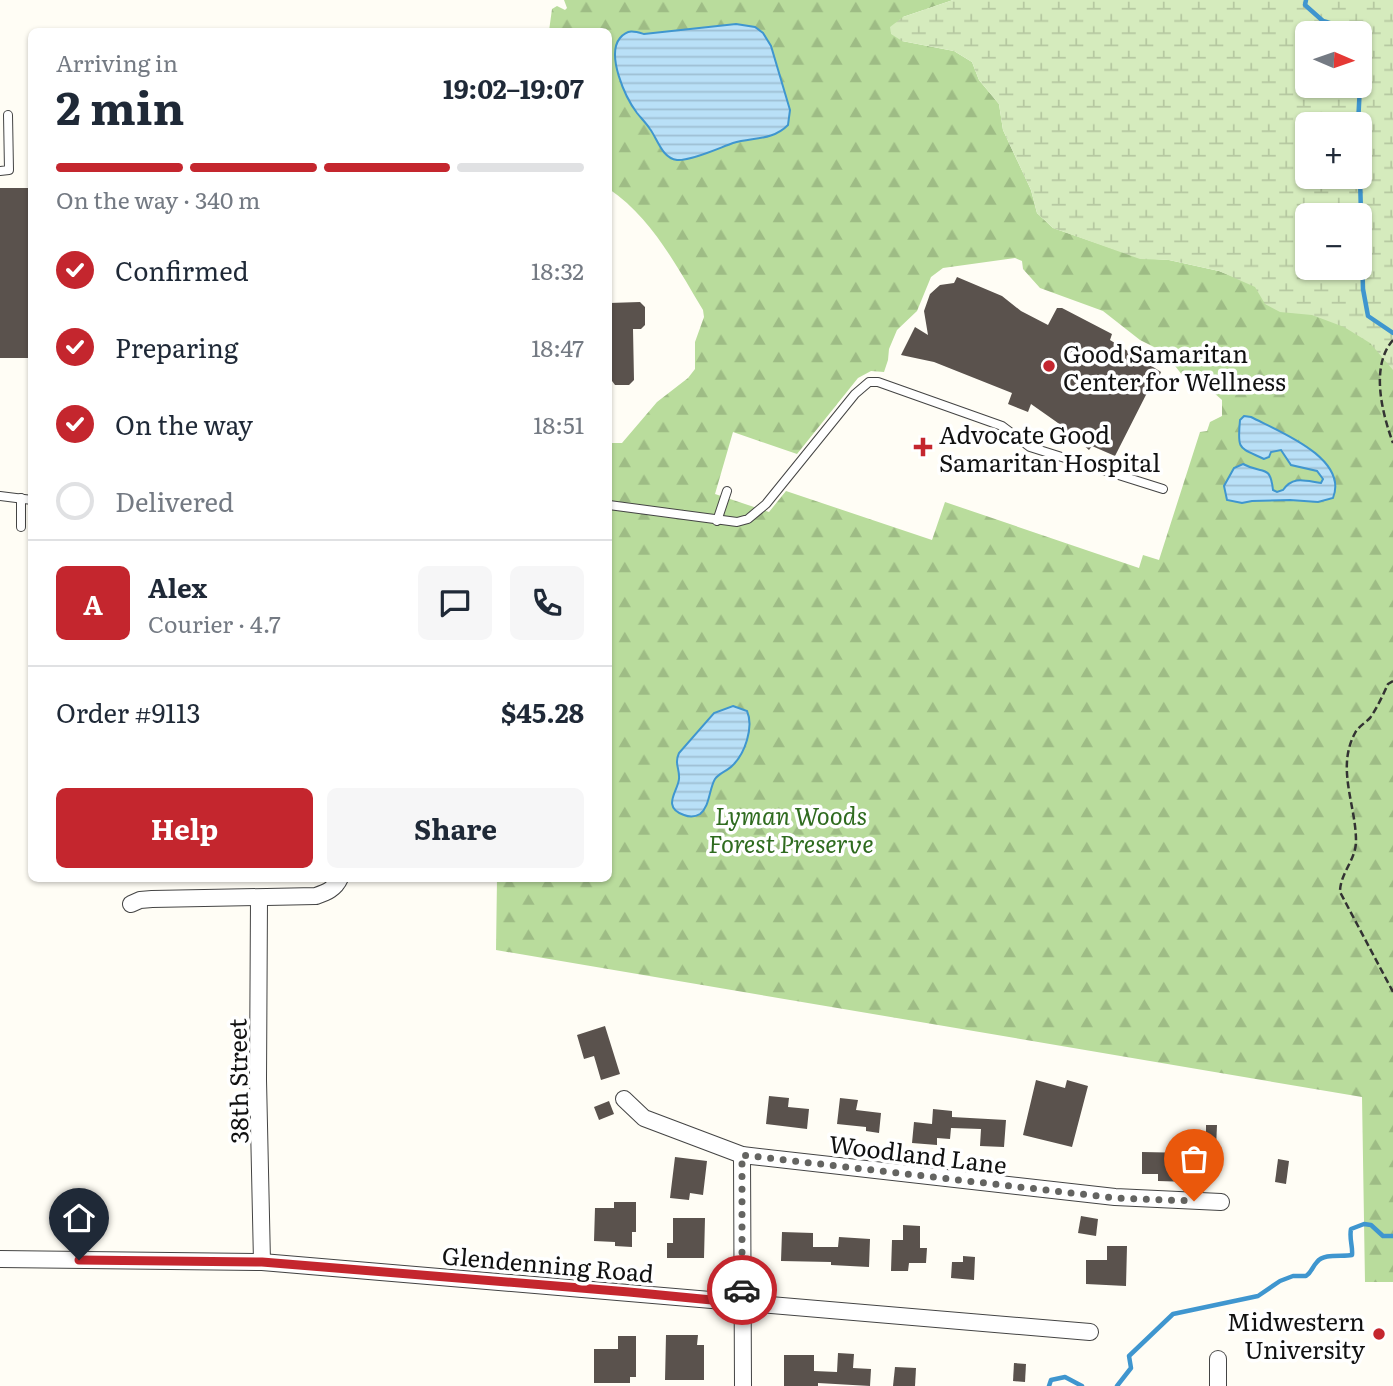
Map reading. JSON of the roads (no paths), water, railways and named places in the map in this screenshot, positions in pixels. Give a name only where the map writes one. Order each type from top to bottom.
[{"type":"street","points":[[131,904],[152,899],[316,896],[329,891],[339,882]]},
{"type":"street","name":"38th Street","points":[[259,898],[258,1080],[262,1262]]},
{"type":"street","name":"Woodland Lane","points":[[624,1099],[645,1118],[742,1155],[1115,1198],[1221,1202]]},
{"type":"street","points":[[742,1155],[743,1386]]},
{"type":"street","name":"Glendenning Road","points":[[0,1259],[262,1262],[1090,1332]]},
{"type":"street","points":[[1218,1359],[1218,1386]]},
{"type":"lane","points":[[0,171],[9,170],[8,115]]},
{"type":"lane","points":[[612,505],[717,521],[737,522],[757,513],[855,394],[869,382],[878,382],[1002,426],[1030,447],[1163,489]]},
{"type":"lane","points":[[717,521],[727,491]]},
{"type":"lane","points":[[0,496],[28,499]]},
{"type":"lane","points":[[21,498],[21,527]]},
{"type":"water","points":[[736,24],[755,27],[763,33],[771,46],[790,110],[788,125],[769,136],[733,143],[690,158],[672,159],[664,152],[627,97],[616,65],[616,45],[628,32],[644,34]]},
{"type":"water","points":[[1244,416],[1293,438],[1321,458],[1331,470],[1335,484],[1333,498],[1318,502],[1290,500],[1242,503],[1227,500],[1224,486],[1234,468],[1243,464],[1267,473],[1273,490],[1277,492],[1291,482],[1305,480],[1321,483],[1323,479],[1317,471],[1291,465],[1281,450],[1271,452],[1269,457],[1264,459],[1245,450],[1239,437],[1240,420]]},
{"type":"water","points":[[733,706],[747,711],[749,717],[749,732],[744,748],[737,761],[715,779],[708,802],[700,814],[690,816],[677,812],[673,808],[672,799],[679,779],[679,753],[714,713]]},
{"type":"waterway","points":[[1306,0],[1305,5],[1323,21]]},
{"type":"waterway","points":[[1359,98],[1359,112]]},
{"type":"waterway","points":[[1360,189],[1363,289],[1368,316],[1393,333]]},
{"type":"waterway","points":[[1117,1386],[1131,1368],[1129,1356],[1173,1314],[1258,1296],[1280,1281],[1293,1276],[1306,1276],[1324,1257],[1352,1255],[1351,1229],[1364,1224],[1371,1225],[1383,1236],[1393,1236]]},
{"type":"waterway","points":[[1049,1386],[1051,1380],[1065,1377],[1082,1386]]},
{"type":"place","name":"Good Samaritan Center for Wellness","points":[[1049,366]]},
{"type":"place","name":"Advocate Good Samaritan Hospital","points":[[923,447]]},
{"type":"place","name":"Midwestern University","points":[[1379,1334]]},
{"type":"park label","name":"Lyman Woods Forest Preserve","points":[[791,828]]}]
